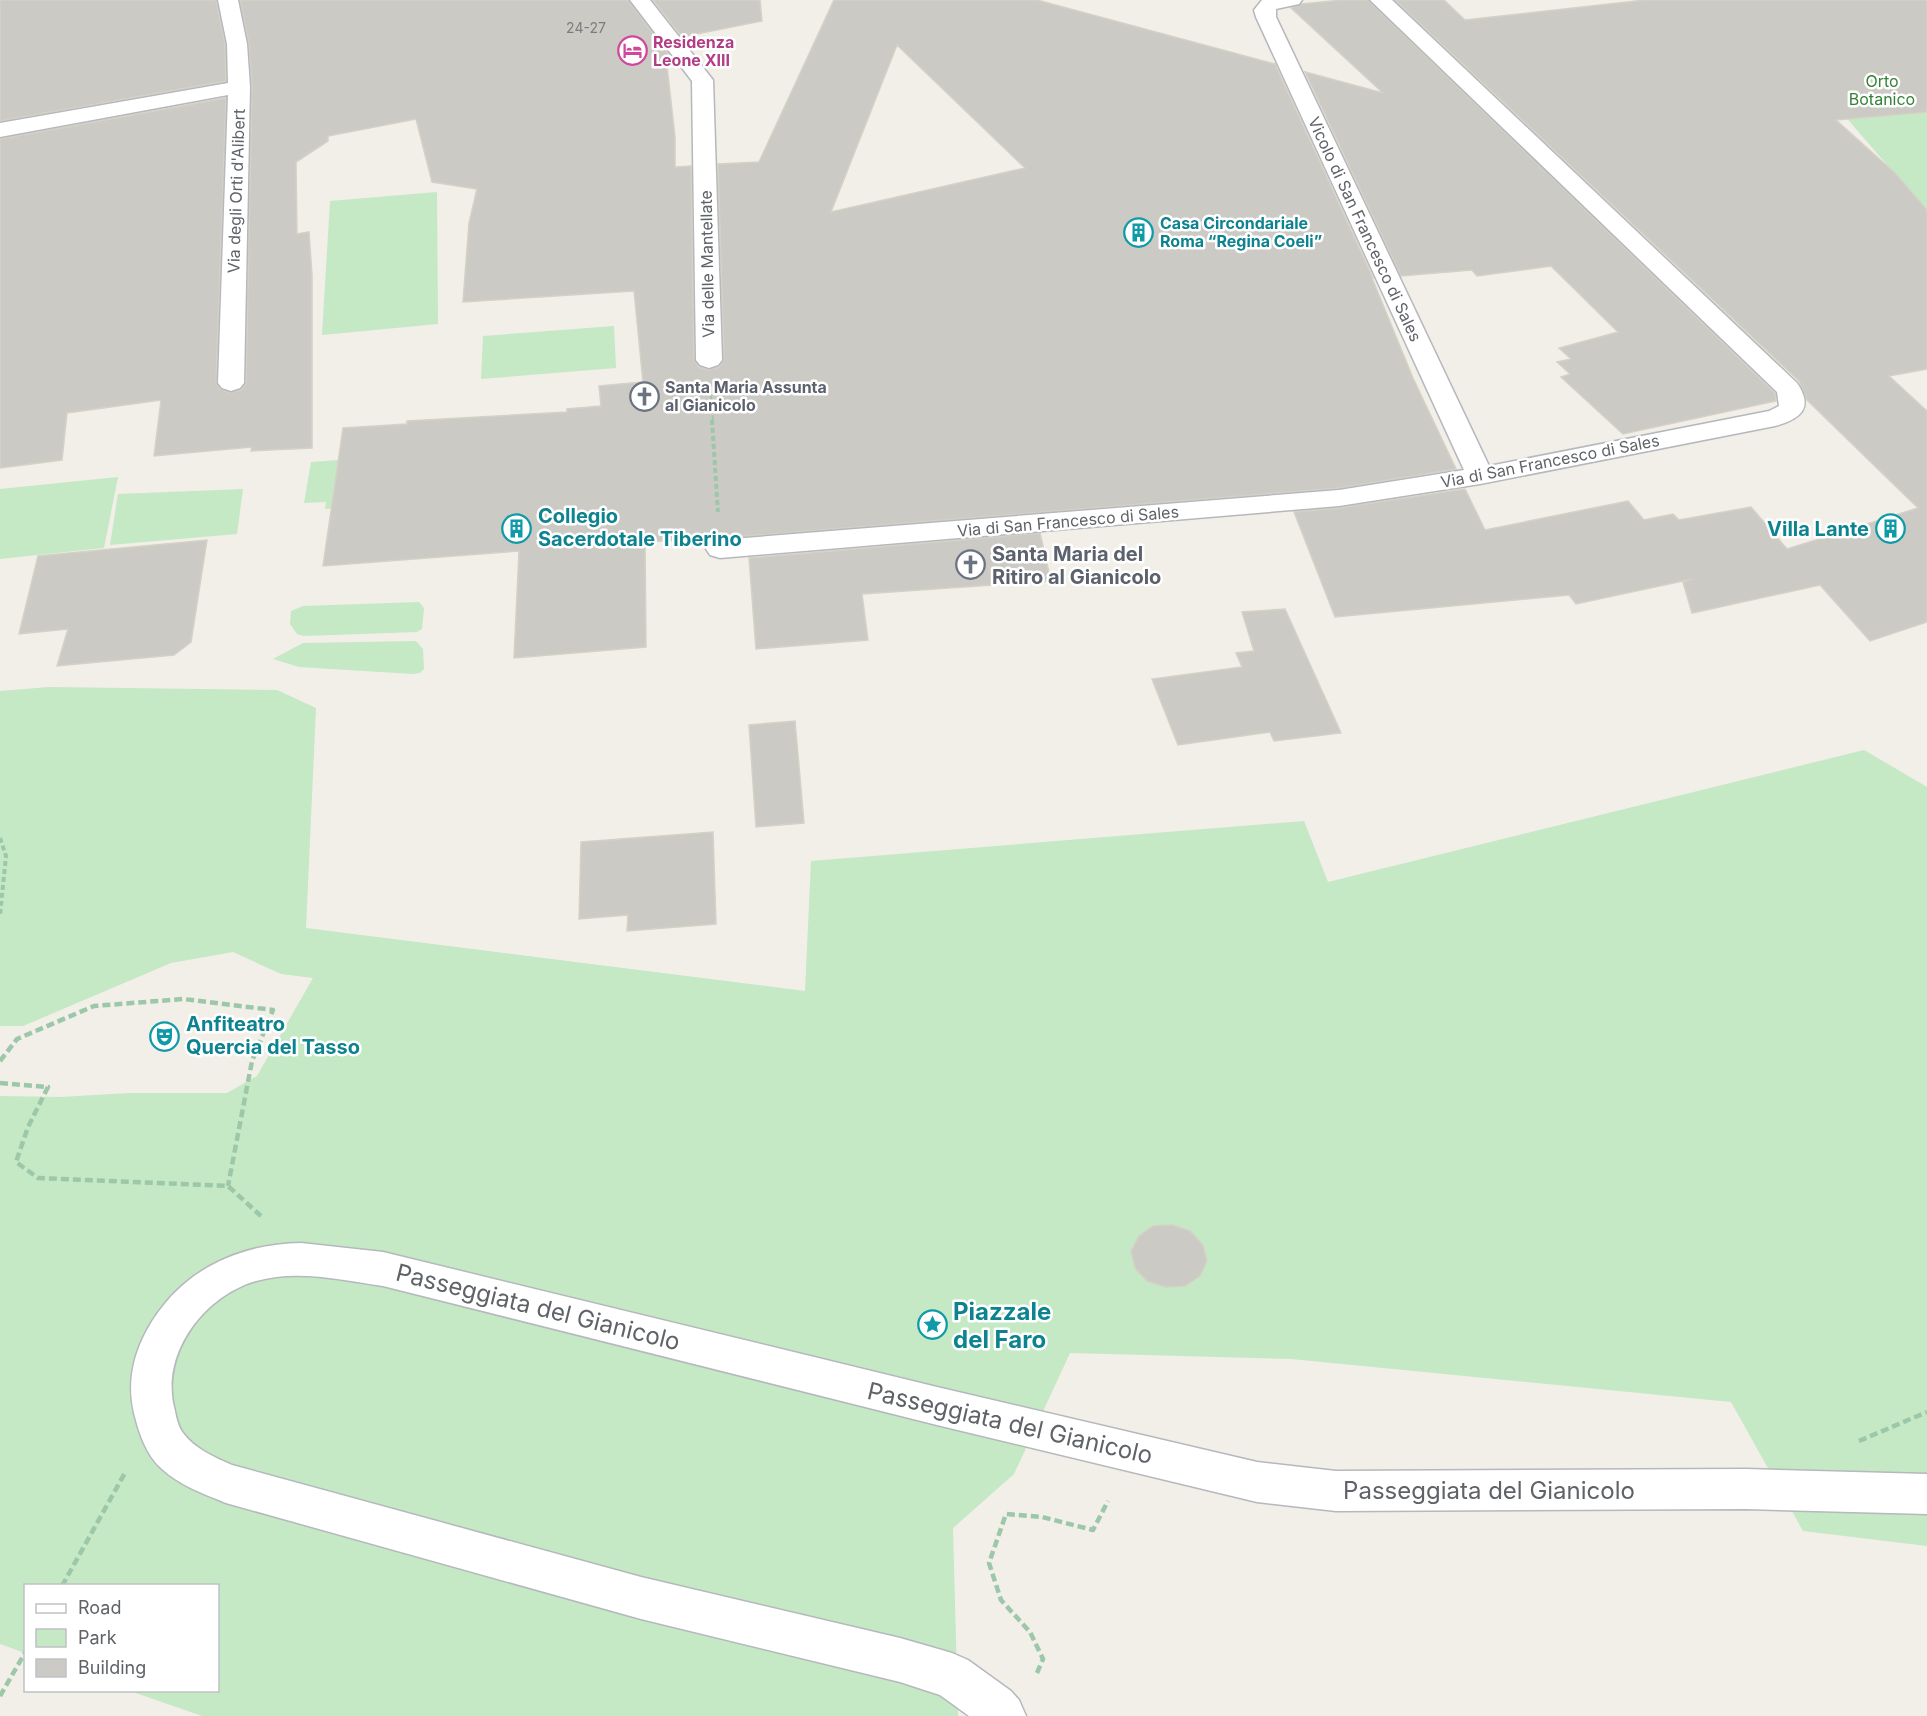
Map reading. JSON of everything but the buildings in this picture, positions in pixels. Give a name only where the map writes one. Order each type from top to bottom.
[{"type":"street","name":"Via degli Orti d'Alibert","points":[[228,0],[237,44],[239,87],[231,383]]},
{"type":"street","name":"Via delle Mantellate","points":[[640,0],[702,80],[709,360]]},
{"type":"street","name":"Vicolo di San Francesco di Sales","points":[[1292,0],[1269,4],[1264,10],[1266,17],[1480,476]]},
{"type":"street","name":"Via di San Francesco di Sales","points":[[720,549],[1276,505],[1357,496],[1480,476],[1775,418],[1788,413],[1793,406],[1794,398],[1788,388],[1380,0]]},
{"type":"street","points":[[0,130],[239,87]]},
{"type":"street","name":"Passeggiata del Gianicolo","points":[[1003,1716],[995,1707],[952,1676],[900,1660],[641,1598],[225,1482],[186,1462],[170,1450],[155,1418],[150,1386],[153,1368],[167,1331],[188,1303],[219,1278],[236,1270],[274,1260],[308,1259],[383,1269],[937,1406],[1257,1482],[1294,1488],[1336,1491],[1735,1489],[1927,1494]]},
{"type":"path","name":"Via delle Mantellate","points":[[709,360],[720,549]]},
{"type":"path","points":[[0,838],[6,856],[0,914]]},
{"type":"path","points":[[0,1060],[17,1039],[94,1006],[183,999],[273,1010],[252,1061],[228,1186]]},
{"type":"path","points":[[0,1083],[48,1087],[28,1128],[16,1162],[38,1178],[228,1186],[308,1259]]},
{"type":"path","points":[[63,1584],[155,1418]]},
{"type":"path","points":[[1042,1659],[1030,1632],[1001,1600],[989,1563],[1006,1514],[1042,1517],[1093,1530],[1108,1501]]},
{"type":"path","points":[[0,1696],[24,1654]]},
{"type":"green space","name":"Orto Botanico","points":[[1927,37],[1927,214],[1794,57]]},
{"type":"green space","points":[[437,192],[438,324],[322,335],[330,201]]},
{"type":"green space","points":[[614,326],[616,368],[481,379],[483,336]]},
{"type":"green space","points":[[424,454],[419,502],[325,509],[326,502],[304,503],[311,462]]},
{"type":"green space","points":[[118,477],[104,548],[0,559],[0,489]]},
{"type":"green space","points":[[243,489],[237,534],[110,545],[118,494]]},
{"type":"green space","points":[[419,602],[424,608],[422,629],[417,632],[304,636],[297,634],[290,624],[291,611],[303,606]]},
{"type":"green space","points":[[416,641],[423,649],[424,669],[420,673],[413,674],[299,667],[273,659],[303,643]]},
{"type":"green space","points":[[49,687],[277,690],[316,708],[306,928],[805,991],[811,861],[1304,821],[1328,882],[1864,750],[1927,787],[1927,1546],[1803,1531],[1731,1402],[1291,1359],[1070,1353],[1014,1474],[953,1528],[958,1716],[202,1716],[133,1692],[219,1692],[219,1584],[24,1584],[24,1653],[0,1644],[0,1096],[61,1097],[129,1093],[227,1093],[257,1076],[313,978],[281,974],[233,952],[171,963],[23,1026],[0,1026],[0,691]]},
{"type":"place","name":"Residenza Leone XIII","points":[[632,51]]},
{"type":"place","name":"Casa Circondariale Roma “Regina Coeli”","points":[[1139,232]]},
{"type":"place","name":"Santa Maria Assunta al Gianicolo","points":[[644,396]]},
{"type":"place","name":"Collegio Sacerdotale Tiberino","points":[[517,528]]},
{"type":"place","name":"Villa Lante","points":[[1890,529]]},
{"type":"place","name":"Santa Maria del Ritiro al Gianicolo","points":[[971,565]]},
{"type":"place","name":"Anfiteatro Quercia del Tasso","points":[[165,1036]]},
{"type":"place","name":"Piazzale del Faro","points":[[932,1325]]}]
